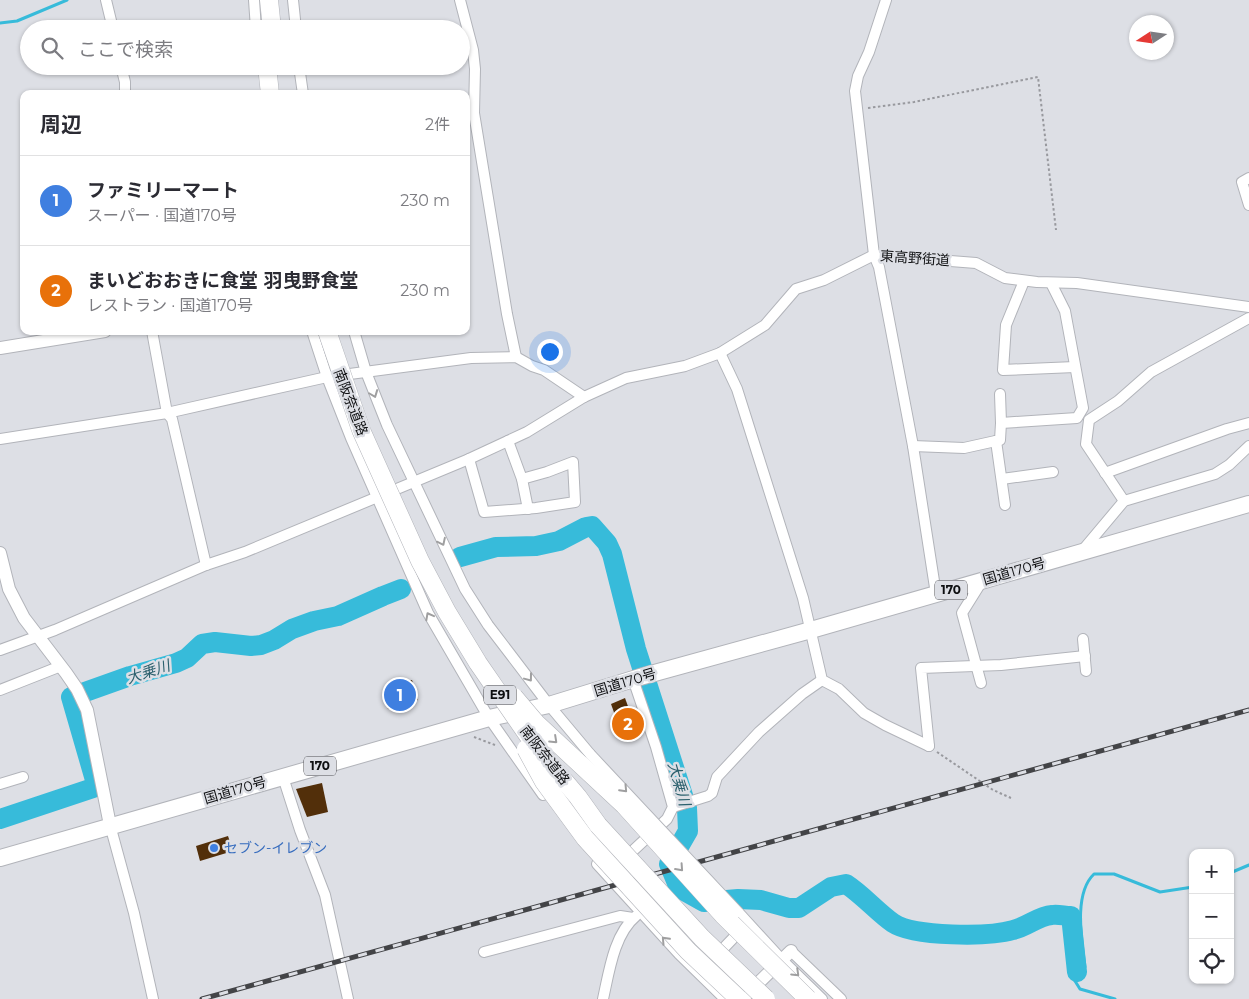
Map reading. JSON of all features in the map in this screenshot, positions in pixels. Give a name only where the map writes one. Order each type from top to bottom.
[{"type":"highway","points":[[262,0],[263,20]]},
{"type":"highway","points":[[269,0],[271,20]]},
{"type":"highway","points":[[268,75],[270,90]]},
{"type":"highway","points":[[277,75],[279,90]]},
{"type":"highway","name":"南阪奈道路","points":[[321,335],[355,435],[424,586],[468,667],[526,749],[593,828],[697,944],[755,999]]},
{"type":"highway","name":"南阪奈道路","points":[[327,335],[361,430],[420,561],[447,612],[478,663],[538,750],[578,797],[598,825],[702,938],[766,999]]},
{"type":"highway","name":"国道170号","points":[[0,858],[489,718],[549,705],[642,676],[811,630],[1249,504]]},
{"type":"highway","points":[[420,561],[479,649],[522,708],[546,733],[624,805],[723,916],[808,999]]},
{"type":"highway","points":[[526,749],[544,782],[585,838],[688,951],[741,999]]},
{"type":"street","points":[[106,0],[111,20]]},
{"type":"street","points":[[254,0],[255,20]]},
{"type":"street","points":[[293,0],[295,20]]},
{"type":"street","points":[[460,0],[465,20]]},
{"type":"street","points":[[886,0],[869,52],[858,76],[855,91],[874,255],[879,267],[913,446],[936,594]]},
{"type":"street","points":[[470,38],[475,69],[474,113],[507,314],[516,356]]},
{"type":"street","points":[[123,75],[125,90]]},
{"type":"street","points":[[261,75],[262,90]]},
{"type":"street","points":[[300,75],[302,90]]},
{"type":"street","points":[[1249,178],[1242,182],[1249,205]]},
{"type":"street","name":"東高野街道","points":[[0,650],[54,630],[206,565],[245,552],[469,459],[527,432],[584,397],[626,378],[685,366],[720,353],[765,325],[796,289],[824,280],[874,255],[976,263],[1005,278],[1051,283],[1077,283],[1249,307]]},
{"type":"street","points":[[1024,281],[1006,325],[1003,370],[1075,367]]},
{"type":"street","points":[[1001,423],[1077,418],[1083,408],[1065,311],[1051,283]]},
{"type":"street","points":[[1124,502],[1086,444],[1089,420],[1118,401],[1151,372],[1249,318]]},
{"type":"street","points":[[0,348],[80,335]]},
{"type":"street","points":[[153,335],[167,413],[172,419],[206,565]]},
{"type":"street","points":[[313,335],[327,377],[351,438],[428,613],[489,718],[533,782],[637,915],[725,999]]},
{"type":"street","points":[[355,335],[366,372],[386,425],[465,589],[488,625],[549,705],[590,754],[748,923],[841,999]]},
{"type":"street","points":[[720,353],[737,388],[803,598],[822,680],[839,689],[864,713],[884,725],[929,746]]},
{"type":"street","points":[[0,439],[167,413],[327,377],[471,358],[516,356],[532,366],[544,370],[584,397]]},
{"type":"street","points":[[913,446],[964,448],[1000,440],[1000,394]]},
{"type":"street","points":[[1105,473],[1227,429],[1249,424]]},
{"type":"street","points":[[508,440],[522,479],[528,509]]},
{"type":"street","points":[[996,440],[1005,505]]},
{"type":"street","points":[[1081,552],[1124,502],[1215,474],[1229,465],[1249,446]]},
{"type":"street","points":[[469,459],[484,512],[528,509],[575,502],[573,462],[548,472],[522,479]]},
{"type":"street","points":[[1002,479],[1053,472]]},
{"type":"street","points":[[0,553],[9,589],[24,618],[61,666],[79,693],[87,710],[110,826],[134,913],[153,999]]},
{"type":"street","points":[[981,684],[962,613],[982,581]]},
{"type":"street","points":[[1083,639],[1086,671]]},
{"type":"street","points":[[929,746],[921,668],[1001,665],[1085,656]]},
{"type":"street","points":[[0,690],[61,666]]},
{"type":"street","points":[[642,676],[656,747],[682,804]]},
{"type":"street","points":[[607,876],[682,804],[712,793],[716,777],[759,732],[802,694],[822,680]]},
{"type":"street","points":[[0,784],[24,776]]},
{"type":"street","points":[[283,777],[293,811],[325,895],[348,999]]},
{"type":"street","points":[[484,952],[620,916],[637,915]]},
{"type":"street","points":[[603,999],[612,958],[626,928],[637,915]]},
{"type":"street","points":[[698,974],[748,923]]},
{"type":"street","points":[[741,999],[787,956]]},
{"type":"street","points":[[787,956],[822,999]]},
{"type":"path","points":[[857,109],[914,102],[1038,76],[1056,230]]},
{"type":"path","points":[[929,746],[993,790],[1011,798]]},
{"type":"building","points":[[412,680],[418,700],[388,709],[383,689]]},
{"type":"building","points":[[625,698],[635,726],[621,732],[611,704]]},
{"type":"building","points":[[322,783],[328,812],[307,817],[296,789]]},
{"type":"building","name":"セブン-イレブン","points":[[228,836],[233,851],[200,861],[196,846]]},
{"type":"waterway","points":[[0,23],[17,21],[67,0]]},
{"type":"waterway","name":"大乗川","points":[[460,557],[496,547],[536,546],[559,541],[586,527],[592,526],[607,543],[612,554],[636,649],[687,808],[688,831],[669,864],[679,888],[704,902],[738,899],[761,900],[789,908],[799,908],[831,887],[846,884],[893,923],[903,928],[934,933],[987,934],[1018,929],[1047,916],[1071,916],[1077,972]]},
{"type":"waterway","name":"大乗川","points":[[0,819],[93,788],[95,780],[71,697],[130,676],[176,663],[187,658],[202,644],[215,642],[251,646],[261,645],[274,640],[292,629],[314,621],[338,616],[401,589]]},
{"type":"waterway","points":[[1234,871],[1249,865]]},
{"type":"waterway","points":[[1115,999],[1080,989],[1075,981],[1077,972],[1085,967],[1080,918],[1083,893],[1087,883],[1094,874],[1114,874],[1160,892],[1189,888]]},
{"type":"railway","points":[[202,999],[1249,710]]},
{"type":"place","name":"ファミリーマート","points":[[400,695]]},
{"type":"place","name":"まいどおおきに食堂 羽曳野食堂","points":[[628,724]]},
{"type":"place","name":"セブン-イレブン","points":[[214,848]]}]
